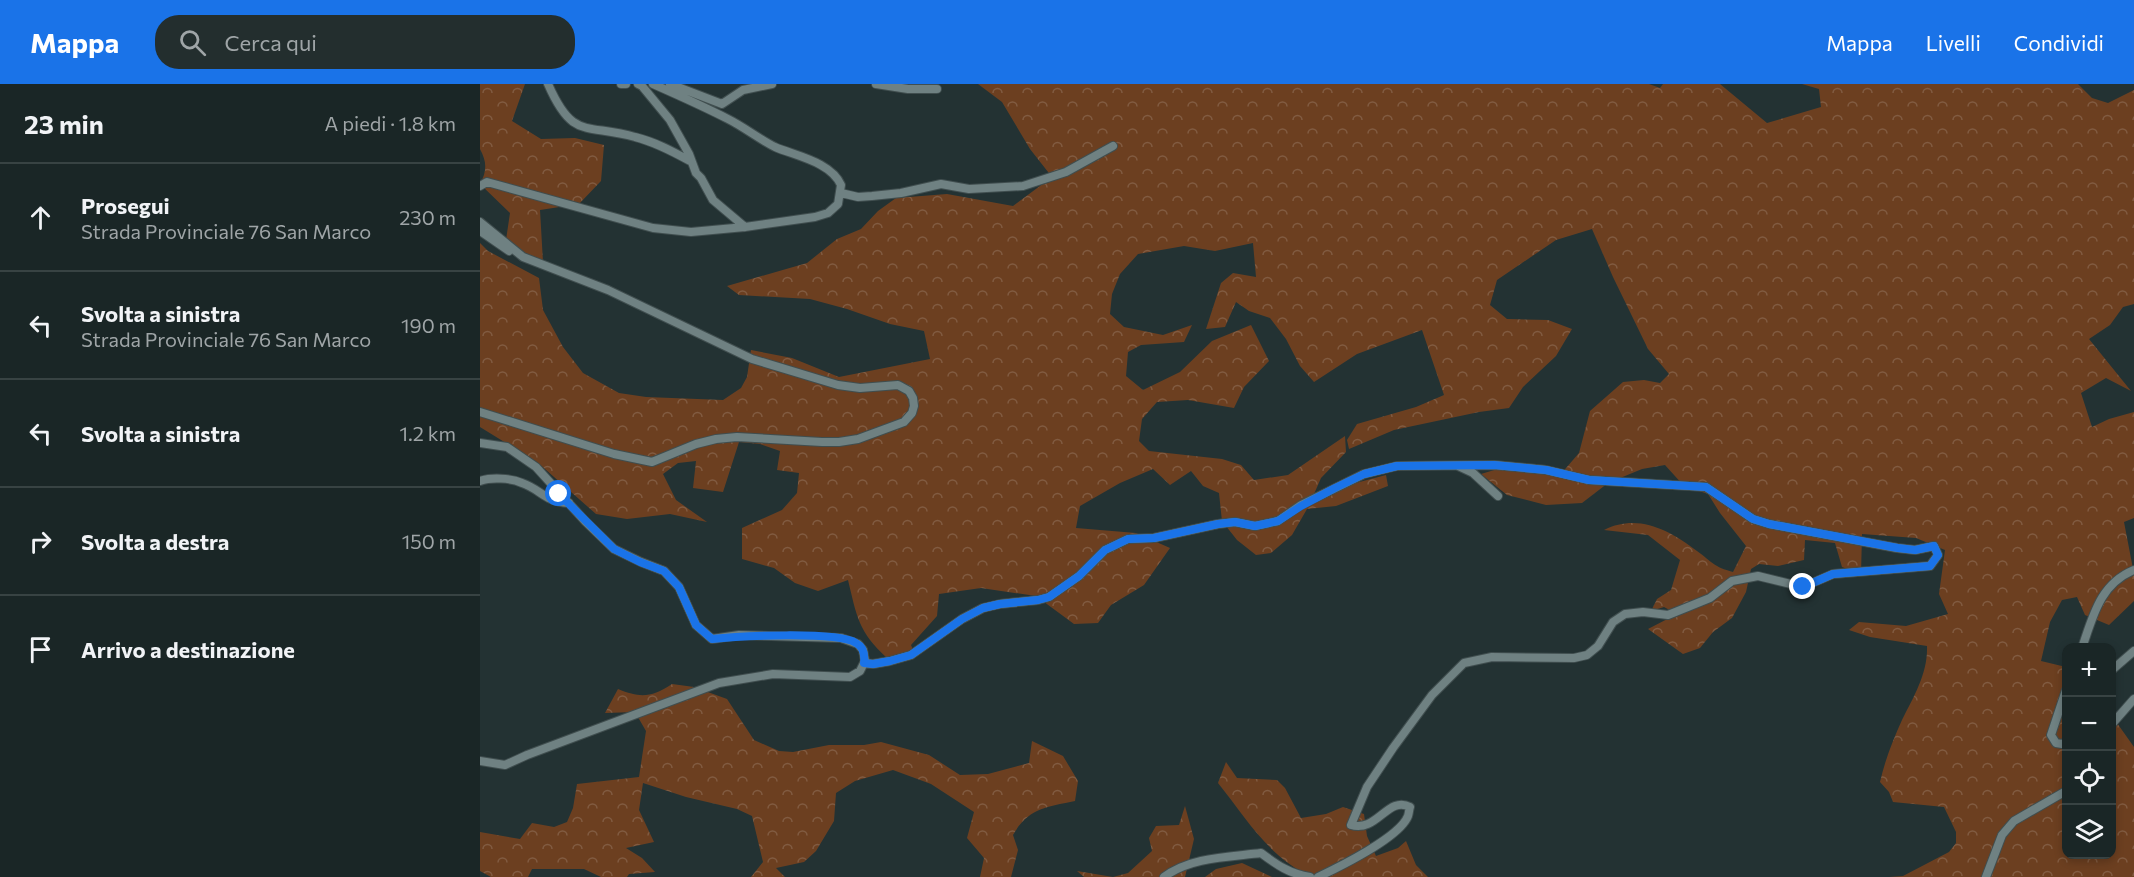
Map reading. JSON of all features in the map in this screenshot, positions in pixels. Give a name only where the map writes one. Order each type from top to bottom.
[{"type":"street","points":[[548,84],[559,108],[567,118],[582,128],[633,136],[660,144],[690,160]]},
{"type":"street","points":[[621,84],[626,84]]},
{"type":"street","points":[[638,84],[670,120],[713,200],[745,227]]},
{"type":"street","points":[[480,186],[487,182],[653,228],[691,232],[815,217],[828,213],[838,204],[841,185],[838,179],[826,170],[774,146],[724,117],[653,84]]},
{"type":"street","points":[[670,84],[719,104],[743,90],[772,84]]},
{"type":"street","points":[[876,84],[908,89],[937,89]]},
{"type":"street","points":[[841,193],[872,196],[901,193],[941,184],[969,189],[1023,186],[1066,172],[1113,147]]},
{"type":"street","points":[[480,222],[523,257]]},
{"type":"street","points":[[480,231],[506,250],[608,290],[752,359],[838,385],[860,388],[894,384],[902,386],[911,394],[914,402],[910,417],[904,422],[858,439],[822,442],[737,436],[696,444],[652,462],[614,454],[480,412]]},
{"type":"street","points":[[480,443],[507,447],[536,467],[614,549],[664,571],[679,587],[696,625],[712,639],[739,635],[841,638],[855,642],[861,646],[864,653],[864,663],[860,671],[850,676],[773,674],[719,683],[527,754],[505,765],[480,761]]},
{"type":"street","points":[[1455,464],[1473,473],[1498,496]]},
{"type":"street","points":[[864,663],[873,664],[911,655],[962,619],[983,608],[1049,597],[1079,576],[1105,550],[1128,539],[1154,538],[1218,524],[1235,522],[1255,526],[1278,521],[1301,506],[1364,474],[1397,466],[1494,465],[1546,470],[1589,480],[1706,487],[1761,522],[1875,545],[1915,550],[1934,546],[1938,555],[1930,566],[1833,574],[1803,587],[1758,576],[1732,581],[1710,598],[1668,615],[1643,612],[1625,614],[1613,621],[1598,646],[1587,655],[1574,658],[1492,657],[1464,663],[1432,695],[1393,748],[1367,788],[1351,825],[1358,827],[1375,822],[1394,805],[1404,804],[1410,807],[1408,817],[1394,833],[1345,864],[1318,877]]},
{"type":"street","points":[[480,481],[487,478],[521,482],[553,502],[568,503]]},
{"type":"street","points":[[2084,643],[2101,596],[2123,575],[2134,570]]},
{"type":"street","points":[[2116,667],[2134,651]]},
{"type":"street","points":[[2116,719],[2134,699]]},
{"type":"street","points":[[2062,704],[2051,735],[2056,743],[2062,744]]},
{"type":"street","points":[[1986,877],[2002,835],[2014,821],[2062,795]]},
{"type":"street","points":[[1164,877],[1171,871],[1195,862],[1261,853],[1282,869],[1296,875],[1310,877]]},
{"type":"green space","points":[[480,84],[525,84],[512,121],[541,139],[575,138],[604,145],[601,181],[579,204],[540,210],[543,262],[527,255],[506,240],[510,213],[480,184],[485,166],[480,149]]},
{"type":"green space","points":[[978,84],[1649,84],[1660,88],[1663,84],[1720,84],[1767,123],[1821,107],[1819,89],[1802,84],[2078,84],[2092,98],[2108,103],[2134,90],[2134,304],[2123,307],[2110,325],[2089,339],[2131,391],[2106,378],[2081,393],[2092,427],[2109,419],[2134,412],[2134,518],[2124,522],[2134,574],[2134,601],[2109,625],[2085,615],[2077,597],[2062,600],[2050,622],[2041,661],[2062,666],[2062,859],[2116,859],[2116,722],[2134,747],[2134,877],[1889,877],[1903,876],[1949,852],[1956,843],[1956,832],[1944,807],[1893,802],[1889,792],[1880,782],[1892,743],[1923,675],[1927,646],[1870,637],[1849,630],[1859,622],[1906,626],[1948,614],[1939,594],[1945,550],[1916,538],[1862,534],[1861,574],[1842,567],[1835,543],[1805,540],[1804,560],[1778,566],[1759,564],[1751,569],[1746,592],[1732,618],[1713,632],[1700,648],[1683,654],[1648,629],[1677,614],[1664,607],[1651,611],[1657,599],[1671,590],[1680,560],[1648,535],[1604,530],[1629,523],[1653,526],[1675,536],[1717,566],[1733,572],[1746,546],[1708,494],[1684,486],[1665,465],[1642,469],[1608,483],[1582,503],[1546,505],[1507,495],[1481,474],[1501,468],[1560,475],[1579,453],[1590,411],[1623,382],[1644,380],[1660,383],[1669,374],[1648,349],[1592,229],[1556,240],[1497,280],[1490,305],[1507,319],[1548,320],[1572,329],[1556,356],[1523,387],[1509,408],[1394,430],[1349,449],[1347,440],[1357,424],[1416,407],[1444,395],[1422,330],[1357,354],[1314,382],[1300,366],[1286,339],[1270,318],[1249,311],[1236,302],[1225,327],[1206,329],[1221,283],[1233,273],[1256,277],[1253,243],[1215,251],[1184,246],[1138,254],[1120,274],[1112,294],[1110,314],[1124,327],[1163,335],[1192,325],[1184,342],[1141,345],[1128,352],[1126,376],[1143,390],[1180,372],[1212,341],[1251,325],[1269,361],[1244,387],[1234,408],[1188,400],[1157,402],[1142,419],[1139,441],[1149,451],[1222,459],[1241,465],[1254,480],[1288,475],[1345,436],[1346,452],[1321,478],[1314,494],[1386,475],[1388,486],[1336,506],[1307,509],[1292,535],[1271,553],[1256,555],[1237,540],[1222,521],[1219,493],[1203,486],[1191,471],[1170,485],[1153,469],[1120,483],[1080,506],[1076,528],[1136,533],[1170,548],[1144,585],[1111,605],[1098,623],[1074,624],[1036,596],[981,588],[939,594],[937,616],[911,645],[913,650],[887,658],[870,640],[860,623],[848,580],[818,591],[795,583],[774,568],[742,559],[742,528],[782,510],[797,493],[799,473],[777,470],[780,451],[760,444],[739,442],[723,492],[693,488],[696,461],[678,463],[663,474],[676,500],[707,522],[670,514],[627,519],[596,514],[537,462],[480,427],[480,243],[488,251],[539,278],[543,310],[563,347],[583,373],[619,393],[646,397],[723,400],[741,388],[747,377],[751,350],[792,358],[839,377],[930,359],[924,331],[890,324],[810,299],[739,295],[727,286],[807,263],[837,239],[861,229],[878,211],[896,198],[947,194],[1013,206],[1052,177],[1030,149],[1002,102]]},
{"type":"green space","points":[[672,684],[694,687],[727,699],[754,740],[779,751],[793,752],[829,745],[864,745],[881,742],[929,755],[960,775],[988,774],[1029,763],[1032,741],[1063,756],[1078,781],[1075,801],[1039,810],[1019,826],[1013,835],[1018,850],[1011,877],[980,877],[984,858],[967,838],[974,812],[931,784],[893,770],[855,781],[836,793],[834,821],[816,851],[804,862],[776,868],[785,877],[751,877],[763,862],[752,816],[737,809],[686,797],[643,783],[639,810],[654,842],[626,848],[642,858],[655,872],[629,874],[627,877],[601,877],[584,869],[532,869],[528,877],[491,877],[480,871],[480,832],[520,839],[532,823],[554,827],[567,822],[573,808],[577,784],[639,777],[646,731],[635,712],[605,713],[618,689],[645,695],[658,692]]},
{"type":"green space","points":[[1226,762],[1237,778],[1277,780],[1285,788],[1301,818],[1326,814],[1343,807],[1364,814],[1367,836],[1376,856],[1398,848],[1406,841],[1416,865],[1428,877],[1312,877],[1297,869],[1259,836],[1218,783]]},
{"type":"green space","points":[[1185,806],[1194,839],[1185,877],[1113,877],[1128,873],[1152,851],[1149,838],[1156,826],[1179,825]]},
{"type":"green space","points":[[1242,863],[1272,877],[1205,877],[1216,869]]},
{"type":"green space","points":[[1077,871],[1113,877],[1084,877]]},
{"type":"route","points":[[559,494],[614,549],[664,571],[679,587],[696,625],[712,639],[739,635],[841,638],[861,646],[865,657],[864,663],[873,664],[911,655],[962,619],[983,608],[1049,597],[1079,576],[1105,550],[1128,539],[1154,538],[1218,524],[1235,522],[1255,526],[1278,521],[1301,506],[1364,474],[1397,466],[1494,465],[1546,470],[1589,480],[1706,487],[1753,519],[1769,524],[1875,545],[1915,550],[1934,546],[1938,555],[1930,566],[1833,574],[1803,587]]}]
